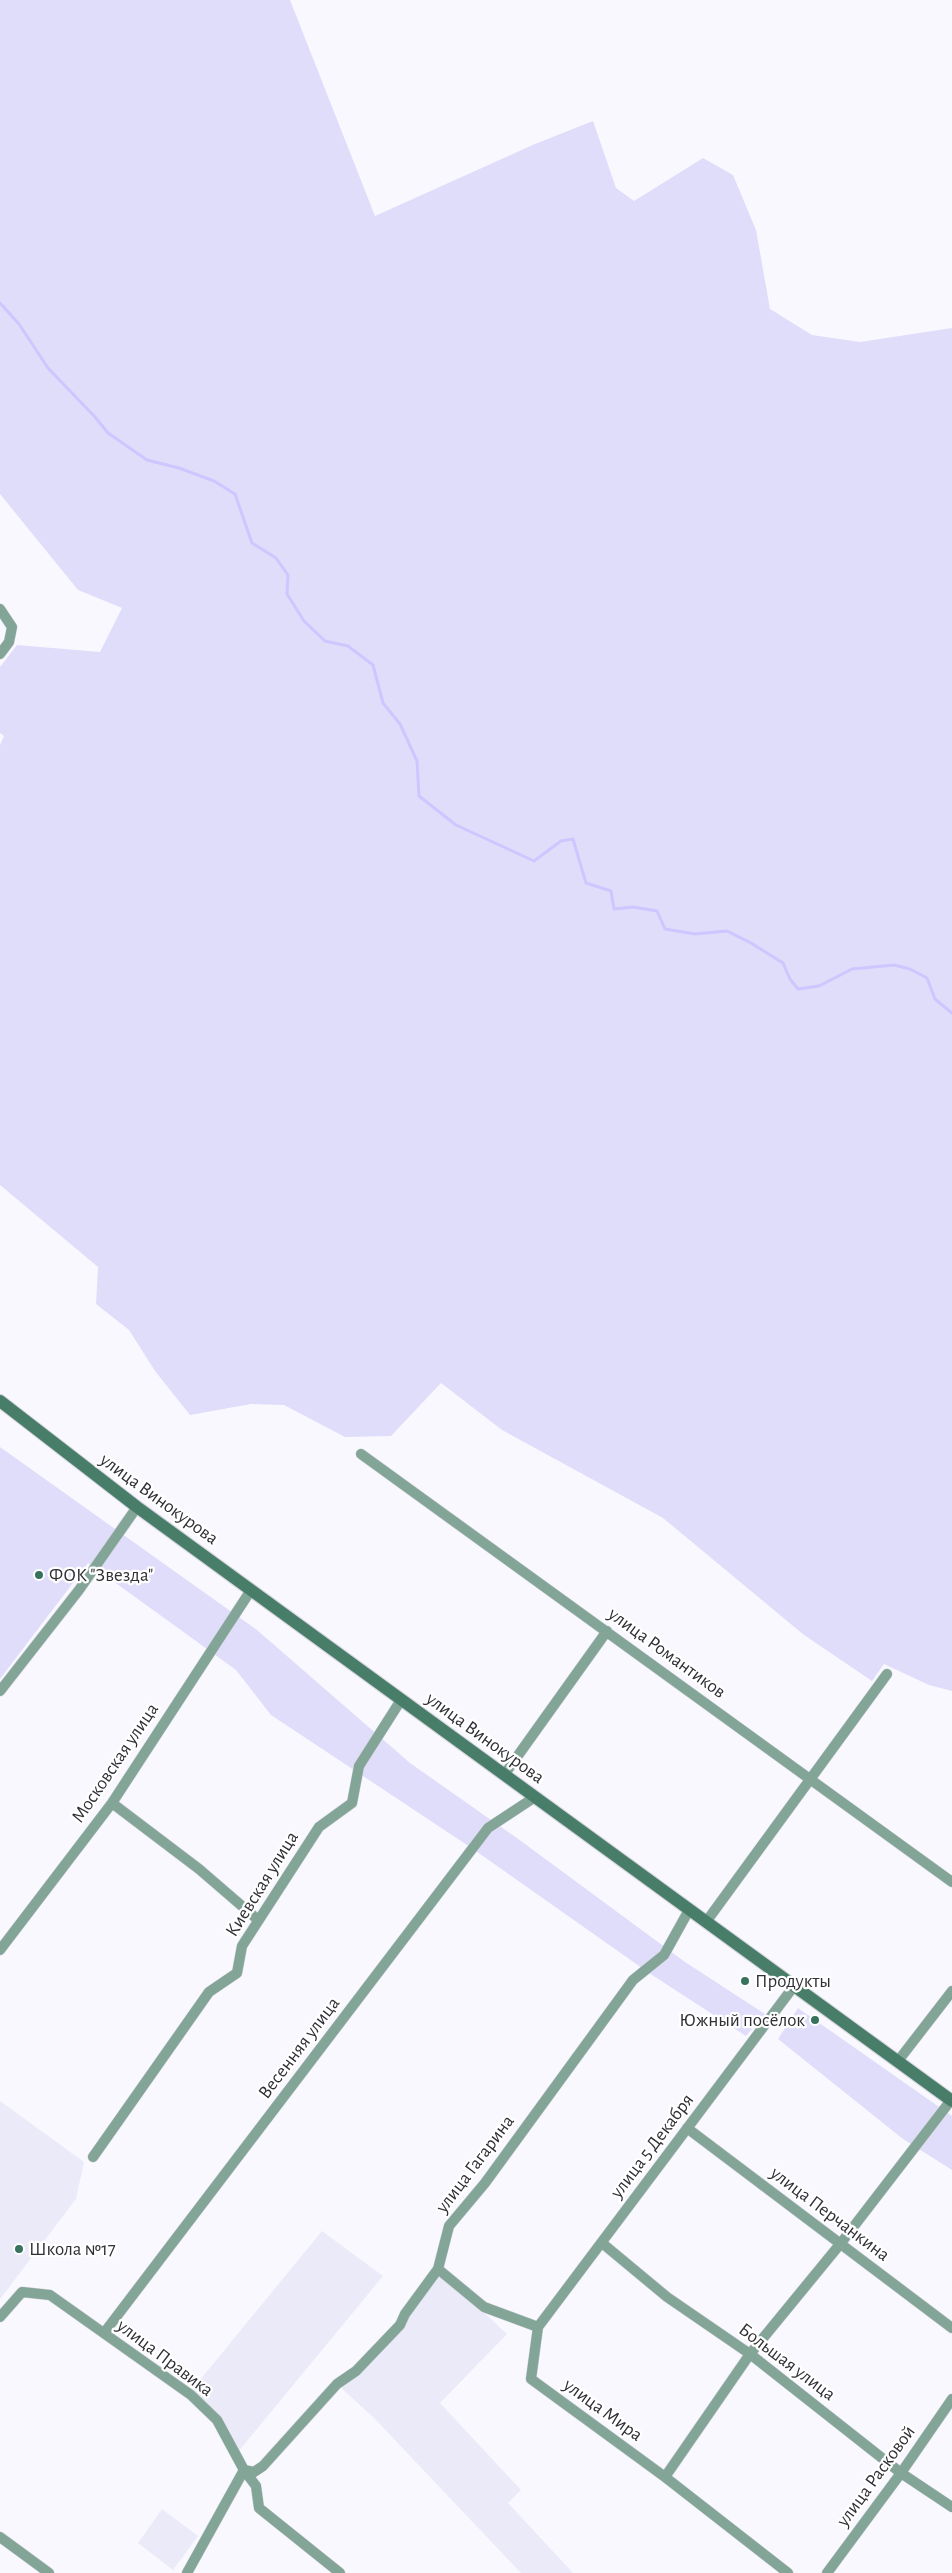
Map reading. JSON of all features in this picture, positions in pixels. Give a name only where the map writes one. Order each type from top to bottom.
[{"type":"main road","name":"улица Винокурова","points":[[0,1401],[137,1507],[951,2100]]},
{"type":"street","points":[[0,609],[12,627],[9,642],[0,654]]},
{"type":"street","name":"улица Романтиков","points":[[361,1454],[952,1882]]},
{"type":"street","points":[[0,1691],[79,1590],[137,1507]]},
{"type":"street","name":"Московская улица","points":[[0,1950],[112,1803],[251,1590]]},
{"type":"street","points":[[504,1775],[607,1631]]},
{"type":"street","points":[[706,1922],[887,1674]]},
{"type":"street","name":"Киевская улица","points":[[93,2157],[209,1992],[237,1973],[242,1946],[319,1827],[352,1803],[359,1766],[401,1700]]},
{"type":"street","name":"Весенняя улица","points":[[104,2333],[488,1828],[535,1798]]},
{"type":"street","points":[[112,1803],[199,1869],[258,1919]]},
{"type":"street","name":"улица Гагарина","points":[[244,2470],[254,2472],[263,2466],[337,2384],[356,2371],[400,2325],[405,2314],[438,2269],[449,2226],[485,2183],[633,1980],[664,1955],[689,1910]]},
{"type":"street","name":"улица 5 Декабря","points":[[538,2327],[794,1986]]},
{"type":"street","points":[[898,2061],[952,1991]]},
{"type":"street","points":[[665,2478],[750,2354],[840,2243],[951,2100]]},
{"type":"street","name":"улица Перчанкина","points":[[687,2128],[952,2328]]},
{"type":"street","name":"Большая улица","points":[[602,2243],[667,2297],[750,2354],[901,2473],[952,2507]]},
{"type":"street","points":[[438,2269],[484,2307],[538,2327]]},
{"type":"street","name":"улица Правика","points":[[0,2318],[22,2292],[50,2295],[191,2395],[218,2420],[244,2470],[256,2486],[259,2508],[340,2573]]},
{"type":"street","name":"улица Мира","points":[[538,2327],[531,2380],[665,2478],[788,2573]]},
{"type":"street","name":"улица Расковой","points":[[827,2573],[901,2473],[952,2399]]},
{"type":"street","points":[[187,2573],[244,2470]]},
{"type":"street","points":[[0,2537],[49,2573]]},
{"type":"shaded area","points":[[0,0],[290,0],[375,216],[535,144],[593,121],[616,188],[634,201],[703,158],[733,175],[756,230],[770,309],[812,335],[860,342],[952,328],[952,1691],[929,1685],[884,1664],[872,1681],[804,1635],[663,1518],[502,1430],[441,1383],[391,1436],[345,1437],[284,1405],[251,1404],[190,1415],[155,1371],[129,1330],[96,1304],[98,1267],[0,1185],[0,745],[4,736],[0,733],[0,667],[17,645],[100,652],[122,608],[78,590],[0,494]]},
{"type":"shaded area","points":[[0,1447],[257,1630],[410,1763],[521,1841],[685,1962],[765,2014],[746,2036],[649,1973],[473,1849],[271,1715],[236,1670],[88,1563],[0,1679]]},
{"type":"shaded area","points":[[798,2008],[952,2116],[952,2170],[903,2139],[778,2039]]},
{"type":"shaded area","name":"Школа №17","points":[[0,2101],[84,2162],[76,2199],[0,2299]]},
{"type":"shaded area","points":[[322,2231],[383,2276],[238,2452],[190,2392]]},
{"type":"shaded area","points":[[438,2269],[507,2334],[440,2403],[521,2490],[508,2503],[573,2573],[521,2573],[374,2418],[337,2384],[400,2325]]},
{"type":"shaded area","points":[[162,2509],[198,2536],[173,2570],[138,2543]]},
{"type":"waterway","points":[[0,303],[19,324],[48,368],[108,433],[147,460],[179,468],[214,481],[235,494],[252,543],[276,558],[288,575],[287,594],[304,621],[325,641],[348,646],[373,665],[383,703],[400,724],[417,761],[419,796],[456,825],[534,861],[561,841],[573,839],[586,883],[611,891],[614,909],[633,907],[657,911],[665,929],[695,934],[727,931],[783,963],[790,979],[798,989],[819,986],[852,969],[894,965],[910,969],[927,978],[935,999],[952,1013]]},
{"type":"place","name":"ФОК \"Звезда\"","points":[[39,1575]]},
{"type":"place","name":"Продукты","points":[[745,1981]]},
{"type":"place","name":"Южный посёлок","points":[[815,2020]]},
{"type":"place","name":"Школа №17","points":[[19,2249]]}]
